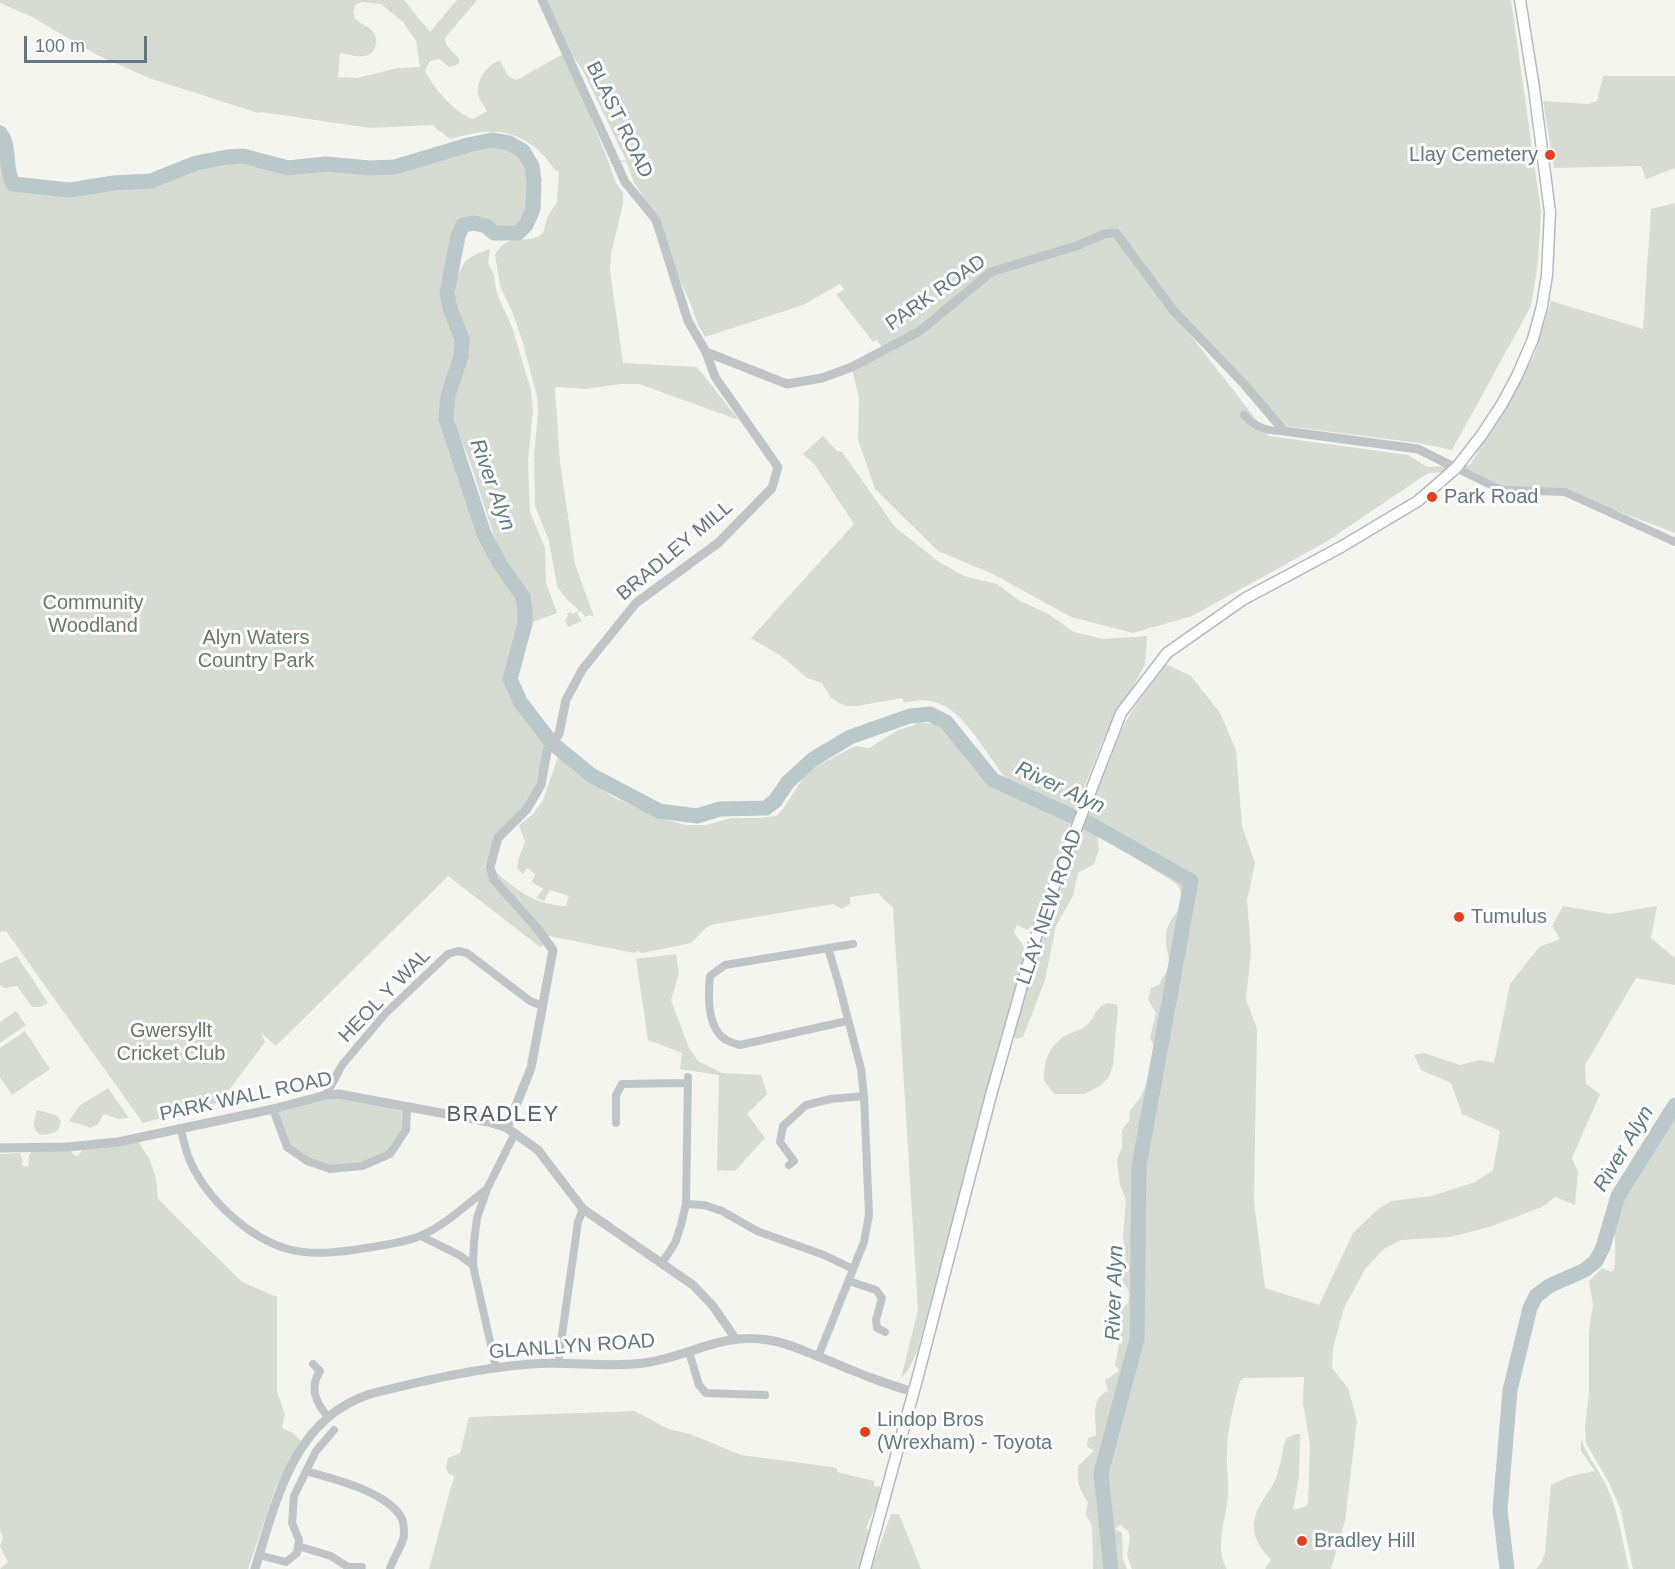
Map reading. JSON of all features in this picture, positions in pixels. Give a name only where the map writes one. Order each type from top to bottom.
[{"type":"main road","name":"LLAY NEW ROAD","points":[[865,1569],[914,1392],[991,1095],[1040,922],[1121,713],[1167,654],[1244,599],[1341,547],[1418,501],[1456,468],[1481,436],[1517,376],[1533,339],[1547,275],[1550,212],[1520,0]]},
{"type":"street","name":"BLAST ROAD","points":[[542,0],[625,182],[656,220],[687,321],[706,352]]},
{"type":"street","name":"PARK ROAD","points":[[706,352],[787,384],[822,378],[852,367],[920,331],[991,272],[1078,245],[1104,234],[1116,233],[1173,309],[1244,384],[1284,431]]},
{"type":"street","name":"BRADLEY MILL","points":[[543,1006],[553,950],[536,927],[494,880],[490,867],[498,838],[527,809],[540,785],[547,751],[559,734],[566,700],[582,670],[636,603],[718,543],[772,488],[778,467],[715,377],[706,352]]},
{"type":"street","points":[[1244,415],[1252,424],[1268,431],[1284,431],[1418,449],[1501,490],[1565,492],[1675,542]]},
{"type":"street","points":[[847,1021],[740,1045],[725,1040],[715,1026],[708,996],[710,976],[725,965],[853,944]]},
{"type":"street","points":[[818,1357],[864,1242],[869,1215],[861,1069],[828,948]]},
{"type":"street","name":"HEOL Y WAL","points":[[326,1095],[342,1065],[378,1023],[448,954],[458,951],[468,954],[530,1001],[543,1006]]},
{"type":"street","points":[[496,1368],[472,1264],[477,1218],[511,1131],[531,1068],[543,1006]]},
{"type":"street","points":[[618,1120],[616,1095],[622,1084],[688,1080],[686,1204],[675,1243],[662,1263]]},
{"type":"street","name":"PARK WALL ROAD","points":[[0,1148],[91,1146],[118,1142],[339,1094],[471,1118],[511,1131],[538,1150],[583,1209],[703,1294],[723,1318],[735,1338]]},
{"type":"street","points":[[794,1161],[780,1142],[783,1126],[806,1106],[831,1099],[864,1096]]},
{"type":"street","points":[[273,1109],[287,1147],[308,1161],[330,1169],[362,1166],[390,1154],[406,1130],[407,1107]]},
{"type":"street","points":[[180,1128],[191,1164],[210,1194],[234,1219],[259,1237],[289,1250],[319,1253],[381,1246],[421,1236],[487,1189]]},
{"type":"street","points":[[686,1204],[704,1205],[722,1211],[758,1231],[824,1255],[853,1269]]},
{"type":"street","points":[[558,1363],[578,1222],[583,1209]]},
{"type":"street","points":[[421,1236],[472,1264]]},
{"type":"street","points":[[849,1281],[876,1290],[882,1298],[876,1320],[877,1328],[885,1332]]},
{"type":"street","name":"GLANLLYN ROAD","points":[[255,1569],[279,1491],[305,1442],[328,1416],[345,1404],[370,1394],[496,1368],[558,1363],[621,1366],[656,1361],[735,1338],[771,1340],[892,1386],[914,1392]]},
{"type":"street","points":[[689,1352],[699,1385],[706,1393],[765,1395]]},
{"type":"street","points":[[313,1364],[323,1371],[314,1383],[314,1391],[319,1406],[328,1416]]},
{"type":"street","points":[[259,1555],[286,1565],[297,1553],[299,1540],[292,1523],[294,1496],[316,1451],[334,1430]]},
{"type":"street","points":[[306,1471],[340,1480],[371,1494],[391,1505],[403,1518],[404,1538],[390,1569]]},
{"type":"street","points":[[298,1546],[331,1557],[348,1567],[362,1567]]},
{"type":"green space","name":"Alyn Waters Country Park","points":[[0,0],[404,0],[430,32],[457,0],[477,0],[445,38],[446,44],[459,59],[459,64],[449,67],[439,59],[430,61],[425,70],[439,91],[459,111],[473,119],[487,111],[479,98],[478,89],[481,78],[491,65],[500,61],[509,77],[517,80],[565,53],[609,163],[626,160],[582,69],[569,52],[546,0],[1511,0],[1541,211],[1538,263],[1531,306],[1452,450],[1419,443],[1286,426],[1175,307],[1116,228],[1114,237],[1269,436],[1408,455],[1427,467],[1470,465],[1534,356],[1551,301],[1643,329],[1651,209],[1675,203],[1675,533],[1564,491],[1501,487],[1470,471],[1428,473],[1326,542],[1192,616],[1133,633],[1071,617],[993,574],[938,551],[875,489],[858,440],[859,398],[851,365],[882,348],[877,340],[873,342],[836,294],[844,290],[840,284],[803,305],[705,337],[626,161],[609,164],[616,183],[623,192],[623,204],[611,254],[610,270],[623,363],[697,367],[739,420],[639,384],[586,389],[555,387],[560,462],[575,564],[594,617],[590,615],[585,617],[581,611],[577,613],[582,621],[568,627],[565,620],[567,613],[572,614],[578,611],[557,586],[549,541],[535,506],[534,456],[537,397],[523,343],[500,286],[495,254],[508,242],[531,239],[543,233],[547,218],[557,202],[559,172],[556,170],[535,173],[531,212],[518,233],[494,233],[480,225],[463,225],[447,293],[462,339],[461,356],[448,396],[446,419],[484,534],[500,564],[523,597],[525,624],[510,679],[521,703],[552,743],[539,784],[527,809],[497,837],[484,867],[546,943],[540,947],[448,876],[276,1046],[261,1033],[265,1042],[220,1102],[143,1123],[6,931],[0,932],[0,133],[5,145],[13,184],[70,190],[114,183],[151,181],[196,163],[227,157],[243,156],[288,168],[326,164],[369,168],[395,167],[492,140],[509,143],[523,151],[534,173],[555,170],[529,143],[508,134],[486,132],[450,139],[432,125],[370,128],[255,112],[149,78],[95,54],[32,17],[0,3]],"holes":[[[362,2],[381,4],[403,22],[416,41],[420,67],[398,68],[357,78],[338,77],[340,53],[365,56],[373,52],[376,44],[371,29],[354,16],[355,5]]]},
{"type":"green space","points":[[1603,76],[1675,76],[1675,168],[1646,179],[1641,166],[1554,168],[1543,101],[1588,104],[1597,101]]},
{"type":"green space","points":[[490,249],[488,263],[494,275],[497,294],[512,327],[531,390],[533,410],[528,461],[530,512],[545,548],[546,582],[557,613],[531,623],[528,595],[498,548],[468,456],[454,427],[453,397],[460,379],[467,341],[466,331],[454,297],[454,283],[465,261]]},
{"type":"green space","points":[[823,436],[837,451],[842,452],[895,527],[939,562],[964,576],[997,584],[1020,601],[1047,613],[1074,632],[1103,639],[1147,636],[1145,665],[1103,740],[1075,811],[1032,794],[1008,780],[968,726],[947,707],[921,700],[905,703],[902,698],[847,706],[831,698],[822,683],[807,678],[781,656],[751,638],[854,524],[815,465],[803,454]]},
{"type":"green space","points":[[1166,664],[1191,676],[1220,713],[1236,750],[1242,826],[1255,863],[1247,900],[1251,951],[1246,999],[1257,1029],[1254,1202],[1265,1288],[1319,1305],[1353,1233],[1378,1209],[1391,1201],[1432,1196],[1475,1182],[1493,1170],[1500,1131],[1462,1114],[1451,1083],[1421,1070],[1414,1055],[1424,1053],[1460,1065],[1480,1060],[1494,1063],[1510,984],[1539,947],[1560,939],[1552,926],[1563,906],[1610,914],[1657,906],[1651,938],[1675,958],[1675,985],[1636,978],[1585,1065],[1586,1084],[1600,1094],[1572,1158],[1578,1172],[1575,1205],[1555,1197],[1542,1207],[1489,1227],[1451,1237],[1401,1240],[1384,1249],[1365,1269],[1344,1308],[1333,1348],[1332,1368],[1348,1388],[1357,1421],[1345,1521],[1331,1569],[1265,1569],[1271,1560],[1260,1546],[1254,1533],[1256,1514],[1276,1478],[1284,1445],[1289,1436],[1300,1434],[1299,1477],[1293,1510],[1306,1506],[1308,1503],[1310,1445],[1303,1403],[1304,1377],[1244,1378],[1240,1381],[1230,1424],[1227,1450],[1228,1496],[1221,1552],[1227,1569],[1132,1569],[1127,1555],[1130,1538],[1128,1531],[1120,1525],[1115,1529],[1122,1533],[1123,1559],[1127,1569],[1093,1569],[1092,1526],[1086,1514],[1088,1502],[1079,1486],[1078,1466],[1094,1451],[1087,1446],[1088,1438],[1096,1436],[1095,1410],[1098,1399],[1108,1391],[1105,1380],[1119,1371],[1115,1365],[1121,1333],[1121,1309],[1128,1303],[1129,1292],[1119,1273],[1126,1264],[1123,1236],[1126,1200],[1120,1185],[1117,1160],[1122,1147],[1122,1130],[1129,1121],[1130,1110],[1140,1098],[1152,1073],[1157,1052],[1150,1038],[1156,1013],[1148,999],[1151,988],[1159,985],[1170,969],[1166,936],[1171,921],[1181,905],[1181,892],[1177,884],[1097,834],[1099,850],[1094,864],[1078,873],[1073,896],[1056,926],[1045,980],[1023,1037],[1016,1039],[1012,1034],[1048,918],[1089,804],[1126,720]]},
{"type":"green space","points":[[916,722],[938,724],[967,756],[972,758],[995,786],[1071,821],[1032,926],[1027,930],[1017,925],[1014,932],[1023,945],[1026,955],[917,1352],[901,1378],[918,1310],[893,908],[878,893],[850,897],[850,904],[842,909],[833,904],[715,924],[707,927],[691,943],[634,953],[544,935],[496,879],[496,872],[536,900],[566,906],[569,896],[550,890],[544,901],[536,898],[543,889],[532,882],[535,874],[527,868],[523,874],[517,868],[525,842],[519,825],[533,814],[543,800],[559,754],[611,796],[662,819],[686,825],[706,825],[731,818],[776,816],[805,775],[817,766],[855,746],[869,748],[898,730],[915,725]]},
{"type":"green space","points":[[676,954],[679,973],[671,1000],[689,1048],[698,1061],[722,1073],[761,1075],[767,1094],[747,1114],[765,1138],[735,1171],[717,1170],[719,1075],[680,1069],[682,1053],[648,1040],[636,959]]},
{"type":"green space","points":[[17,956],[48,1003],[40,1007],[32,1007],[17,986],[5,988],[0,985],[0,963]]},
{"type":"green space","points":[[1108,1003],[1117,1005],[1118,1008],[1113,1065],[1109,1077],[1100,1086],[1084,1094],[1054,1094],[1044,1080],[1046,1061],[1051,1050],[1059,1040],[1086,1026],[1100,1007]]},
{"type":"green space","points":[[16,1011],[26,1025],[0,1043],[0,1022]]},
{"type":"green space","points":[[25,1031],[50,1069],[12,1095],[0,1077],[0,1048]]},
{"type":"green space","points":[[108,1088],[129,1118],[118,1119],[104,1114],[97,1125],[90,1128],[69,1121],[79,1106]]},
{"type":"green space","points":[[326,1095],[407,1107],[406,1130],[390,1154],[362,1166],[330,1169],[287,1147],[273,1109]]},
{"type":"green space","points":[[1675,1102],[1675,1569],[1633,1569],[1620,1508],[1609,1483],[1586,1443],[1589,1331],[1593,1304],[1589,1281],[1602,1268],[1611,1272],[1614,1269],[1615,1232],[1623,1199],[1656,1130]]},
{"type":"green space","points":[[37,1110],[56,1115],[61,1121],[57,1131],[40,1135],[37,1132],[34,1124]]},
{"type":"green space","points":[[138,1141],[150,1160],[156,1178],[158,1199],[242,1282],[277,1297],[277,1392],[285,1414],[282,1428],[293,1433],[301,1441],[275,1489],[248,1569],[0,1569],[8,1562],[0,1546],[3,1538],[0,1530],[0,1154],[20,1153],[23,1162],[21,1165],[28,1167],[29,1155],[32,1152],[71,1149],[76,1156],[83,1148]]},
{"type":"green space","points":[[635,1411],[668,1429],[690,1434],[741,1455],[832,1467],[837,1469],[837,1472],[874,1481],[874,1487],[880,1486],[880,1492],[866,1528],[869,1530],[862,1569],[429,1569],[454,1476],[449,1474],[446,1468],[448,1458],[460,1453],[469,1417]]},
{"type":"green space","points":[[1581,1438],[1614,1504],[1629,1569],[1536,1569],[1545,1553],[1551,1485],[1571,1476],[1595,1471],[1581,1451]]},
{"type":"green space","points":[[891,1514],[899,1514],[921,1569],[869,1569]]},
{"type":"waterway","name":"River Alyn","points":[[0,133],[5,145],[13,184],[70,190],[114,183],[151,181],[196,163],[227,157],[243,156],[288,168],[326,164],[369,168],[395,167],[492,140],[509,143],[523,151],[532,166],[534,181],[533,209],[526,225],[518,233],[494,233],[486,226],[474,223],[463,225],[458,236],[447,293],[462,339],[461,356],[448,396],[446,419],[484,534],[500,564],[523,597],[525,624],[510,679],[521,703],[552,743],[591,775],[659,811],[697,816],[720,809],[766,808],[775,801],[788,782],[812,760],[850,737],[910,716],[930,714],[946,722],[993,780],[1092,825],[1191,881],[1139,1166],[1137,1339],[1101,1473],[1111,1569]]},
{"type":"waterway","name":"River Alyn","points":[[1507,1569],[1500,1510],[1510,1390],[1530,1308],[1536,1296],[1549,1286],[1585,1270],[1596,1261],[1603,1247],[1618,1196],[1675,1105]]},
{"type":"place","name":"Llay Cemetery","points":[[1550,155]]},
{"type":"place","name":"Park Road","points":[[1432,497]]},
{"type":"place","name":"Tumulus","points":[[1459,917]]},
{"type":"place","name":"Lindop Bros (Wrexham) - Toyota","points":[[865,1432]]},
{"type":"place","name":"Bradley Hill","points":[[1302,1541]]},
{"type":"district","name":"BRADLEY","points":[[503,1115]]},
{"type":"park label","name":"Community Woodland","points":[[93,614]]},
{"type":"park label","name":"Gwersyllt Cricket Club","points":[[171,1042]]}]
